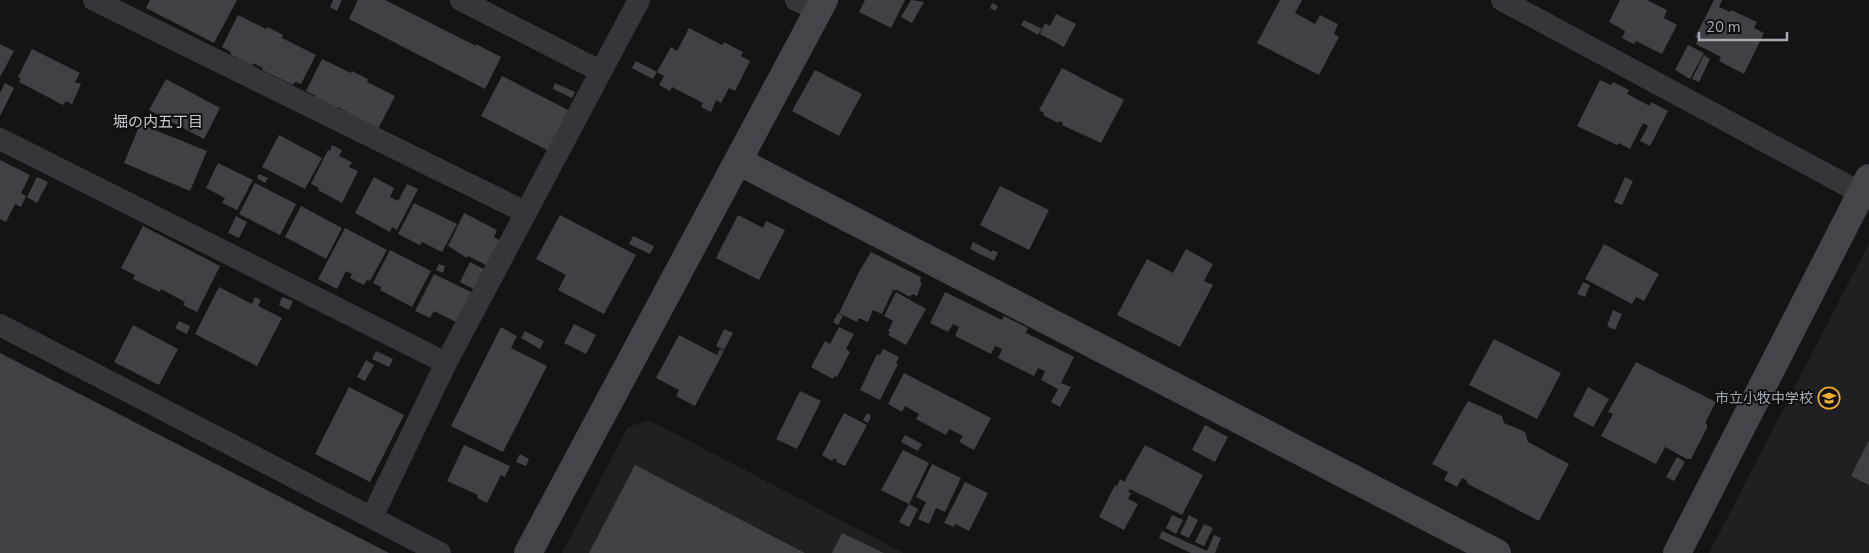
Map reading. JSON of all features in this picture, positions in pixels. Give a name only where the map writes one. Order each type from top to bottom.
[{"type":"street","points":[[94,0],[525,212]]},
{"type":"street","points":[[461,0],[600,71]]},
{"type":"street","points":[[372,517],[446,363],[639,0]]},
{"type":"street","points":[[1502,0],[1863,198],[1677,553]]},
{"type":"street","points":[[528,553],[738,161],[813,4]]},
{"type":"street","points":[[0,139],[446,363]]},
{"type":"street","points":[[738,161],[1497,553]]},
{"type":"street","points":[[0,325],[440,553]]},
{"type":"shaded area","name":"市立小牧中学校","points":[[1869,243],[1869,553],[1709,553]]},
{"type":"shaded area","points":[[649,420],[904,553],[562,553],[628,427]]},
{"type":"building","points":[[150,0],[237,0],[214,43],[146,8]]},
{"type":"building","points":[[333,0],[342,0],[337,11],[330,7]]},
{"type":"building","points":[[358,0],[385,0],[501,57],[485,89],[349,19]]},
{"type":"building","points":[[865,0],[905,0],[891,28],[859,12]]},
{"type":"building","points":[[911,0],[924,2],[912,23],[901,17]]},
{"type":"building","points":[[1280,0],[1302,0],[1295,13],[1315,24],[1320,15],[1338,24],[1334,34],[1339,37],[1319,75],[1257,43]]},
{"type":"building","points":[[1620,0],[1647,0],[1667,10],[1664,18],[1677,25],[1662,54],[1636,41],[1634,44],[1622,38],[1625,31],[1609,22]]},
{"type":"building","points":[[1714,0],[1722,0],[1719,7],[1730,12],[1731,10],[1757,22],[1754,28],[1764,33],[1744,74],[1719,61],[1721,57],[1696,44],[1698,39],[1695,37]]},
{"type":"building","points":[[992,3],[998,6],[995,11],[990,8]]},
{"type":"building","points":[[1056,14],[1076,24],[1064,47],[1040,34],[1045,23],[1050,26]]},
{"type":"building","points":[[238,15],[266,29],[268,27],[283,35],[282,38],[316,55],[301,84],[295,82],[293,85],[262,70],[263,68],[253,63],[252,66],[230,54],[231,52],[222,47]]},
{"type":"building","points":[[1024,20],[1042,29],[1038,35],[1021,25]]},
{"type":"building","points":[[689,28],[722,45],[724,42],[743,52],[741,56],[750,61],[735,91],[729,88],[721,103],[716,100],[711,112],[701,107],[703,103],[672,87],[670,91],[659,85],[664,76],[657,72],[671,47],[677,51]]},
{"type":"building","points":[[0,44],[14,51],[0,77]]},
{"type":"building","points":[[1688,45],[1704,53],[1690,79],[1675,70]]},
{"type":"building","points":[[32,49],[80,73],[75,82],[81,84],[72,104],[66,101],[63,105],[19,82],[21,79],[18,77]]},
{"type":"building","points":[[1704,55],[1710,59],[1699,82],[1692,79]]},
{"type":"building","points":[[322,59],[368,79],[367,82],[395,96],[378,129],[346,114],[347,112],[338,107],[336,110],[314,98],[316,96],[306,91]]},
{"type":"building","points":[[636,61],[657,72],[653,79],[632,68]]},
{"type":"building","points":[[1062,68],[1124,100],[1101,143],[1062,125],[1063,123],[1059,121],[1058,123],[1043,115],[1044,113],[1039,110]]},
{"type":"building","points":[[815,70],[862,94],[839,136],[792,111]]},
{"type":"building","points":[[502,76],[572,112],[551,152],[481,116]]},
{"type":"building","points":[[166,79],[220,108],[204,139],[149,110]]},
{"type":"building","points":[[1600,80],[1611,85],[1613,82],[1629,90],[1627,94],[1650,106],[1651,102],[1668,111],[1650,146],[1640,141],[1648,126],[1643,123],[1630,149],[1619,143],[1617,145],[1577,126]]},
{"type":"building","points":[[5,83],[14,88],[0,116],[0,93]]},
{"type":"building","points":[[555,83],[575,92],[572,98],[553,89]]},
{"type":"building","points":[[140,124],[207,151],[190,191],[124,163]]},
{"type":"building","points":[[279,135],[322,158],[305,189],[262,167]]},
{"type":"building","points":[[332,145],[342,150],[339,156],[352,162],[349,167],[358,171],[342,203],[311,184]]},
{"type":"building","points":[[0,160],[30,175],[21,193],[26,196],[21,207],[15,204],[6,222],[0,219]]},
{"type":"building","points":[[218,163],[253,180],[237,210],[222,203],[225,198],[206,188]]},
{"type":"building","points":[[259,174],[268,178],[265,183],[257,178]]},
{"type":"building","points":[[37,177],[48,182],[37,203],[27,197]]},
{"type":"building","points":[[374,177],[394,188],[390,197],[398,201],[407,184],[418,189],[397,230],[392,227],[390,232],[355,213]]},
{"type":"building","points":[[1625,177],[1633,181],[1622,205],[1614,202]]},
{"type":"building","points":[[255,183],[296,204],[280,235],[239,214]]},
{"type":"building","points":[[1000,186],[1049,210],[1029,250],[980,225]]},
{"type":"building","points":[[414,203],[457,224],[442,252],[422,242],[420,245],[398,234]]},
{"type":"building","points":[[301,206],[342,228],[326,259],[285,237]]},
{"type":"building","points":[[464,213],[497,230],[494,237],[501,241],[488,266],[468,256],[467,258],[448,246]]},
{"type":"building","points":[[560,215],[636,255],[604,314],[558,290],[566,275],[536,259]]},
{"type":"building","points":[[738,215],[763,228],[766,221],[785,230],[759,280],[716,258]]},
{"type":"building","points":[[236,216],[247,222],[239,238],[228,233]]},
{"type":"building","points":[[143,226],[220,266],[197,312],[183,305],[185,302],[161,289],[160,292],[133,279],[135,275],[121,268]]},
{"type":"building","points":[[345,228],[387,250],[370,281],[367,280],[364,285],[350,278],[352,274],[346,271],[337,289],[318,279]]},
{"type":"building","points":[[633,236],[654,246],[650,254],[629,244]]},
{"type":"building","points":[[973,242],[992,252],[992,250],[998,252],[994,261],[970,249]]},
{"type":"building","points":[[1604,244],[1659,274],[1644,301],[1636,297],[1632,304],[1585,279]]},
{"type":"building","points":[[1186,249],[1213,264],[1204,281],[1213,285],[1180,347],[1117,315],[1147,259],[1173,273]]},
{"type":"building","points":[[390,250],[431,271],[412,307],[380,290],[381,287],[373,283]]},
{"type":"building","points":[[871,252],[921,277],[920,282],[922,282],[917,296],[912,294],[910,297],[897,290],[893,290],[882,314],[873,310],[868,322],[859,318],[857,322],[839,313]]},
{"type":"building","points":[[470,262],[490,272],[480,292],[460,282]]},
{"type":"building","points":[[439,264],[445,266],[443,273],[436,270]]},
{"type":"building","points":[[434,274],[477,295],[462,325],[434,311],[430,318],[415,311]]},
{"type":"building","points":[[1583,282],[1590,285],[1585,297],[1577,294]]},
{"type":"building","points":[[219,287],[252,304],[255,297],[261,300],[258,306],[282,318],[257,366],[195,334]]},
{"type":"building","points":[[896,292],[926,309],[906,345],[888,335],[893,321],[884,316]]},
{"type":"building","points":[[945,292],[1002,320],[1004,316],[1028,328],[1026,333],[1074,357],[1061,383],[1071,387],[1060,407],[1051,402],[1058,389],[1041,380],[1045,371],[1038,368],[1034,376],[998,358],[1002,349],[995,346],[991,354],[955,336],[959,327],[953,324],[948,332],[930,323]]},
{"type":"building","points":[[282,297],[293,301],[289,310],[279,305]]},
{"type":"building","points":[[1613,310],[1622,314],[1615,330],[1607,326]]},
{"type":"building","points":[[838,313],[843,316],[838,325],[833,322]]},
{"type":"building","points":[[179,321],[190,326],[187,334],[175,328]]},
{"type":"building","points":[[574,324],[596,335],[586,354],[564,343]]},
{"type":"building","points":[[133,325],[178,349],[159,385],[114,362]]},
{"type":"building","points":[[501,327],[517,336],[511,348],[547,366],[503,452],[451,426]]},
{"type":"building","points":[[839,327],[854,334],[846,349],[850,352],[837,377],[835,376],[833,379],[811,367],[825,341],[830,344]]},
{"type":"building","points":[[724,329],[733,333],[724,350],[716,346]]},
{"type":"building","points":[[525,331],[544,341],[540,349],[521,338]]},
{"type":"building","points":[[679,335],[717,355],[720,349],[724,351],[695,406],[676,396],[679,390],[656,378]]},
{"type":"building","points":[[1494,339],[1561,373],[1537,419],[1469,385]]},
{"type":"building","points":[[883,349],[899,357],[896,363],[898,364],[880,400],[860,390],[877,354],[880,355]]},
{"type":"building","points":[[376,351],[393,359],[389,367],[372,359]]},
{"type":"building","points":[[0,353],[389,553],[0,553]]},
{"type":"building","points":[[366,360],[374,365],[365,381],[357,377]]},
{"type":"building","points":[[1636,362],[1716,402],[1705,423],[1707,428],[1691,459],[1687,459],[1665,447],[1656,464],[1601,436],[1613,414],[1608,412]]},
{"type":"building","points":[[904,373],[991,418],[974,450],[959,442],[963,436],[949,429],[946,435],[916,419],[919,414],[905,406],[902,412],[888,404]]},
{"type":"building","points":[[349,387],[404,415],[370,482],[315,454]]},
{"type":"building","points":[[1588,387],[1609,399],[1593,427],[1573,416]]},
{"type":"building","points":[[800,391],[821,401],[797,449],[776,439]]},
{"type":"building","points":[[1468,401],[1502,416],[1504,423],[1525,432],[1528,442],[1569,464],[1539,521],[1468,484],[1462,478],[1457,487],[1444,480],[1448,472],[1432,464]]},
{"type":"building","points":[[844,413],[867,425],[845,466],[836,462],[837,460],[834,458],[832,461],[822,455]]},
{"type":"building","points":[[867,413],[871,416],[868,423],[863,420]]},
{"type":"building","points":[[1205,425],[1228,437],[1215,462],[1192,450]]},
{"type":"building","points":[[905,435],[922,444],[918,451],[901,442]]},
{"type":"building","points":[[1869,440],[1869,485],[1851,476]]},
{"type":"building","points":[[464,445],[510,466],[505,477],[501,475],[487,503],[477,498],[478,495],[447,481]]},
{"type":"building","points":[[1145,445],[1203,475],[1182,515],[1130,489],[1128,492],[1131,493],[1128,499],[1138,504],[1124,530],[1099,517],[1115,485],[1117,486],[1120,479],[1124,482]]},
{"type":"building","points":[[903,450],[929,463],[909,504],[881,490]]},
{"type":"building","points":[[520,454],[529,459],[526,466],[516,462]]},
{"type":"building","points":[[1677,457],[1685,462],[1674,481],[1666,477]]},
{"type":"building","points":[[932,464],[961,478],[945,512],[936,508],[929,524],[918,519],[926,502],[916,497]]},
{"type":"building","points":[[635,465],[805,553],[589,553]]},
{"type":"building","points":[[965,482],[988,493],[969,531],[955,524],[954,527],[944,523]]},
{"type":"building","points":[[909,504],[918,509],[909,527],[899,522]]},
{"type":"building","points":[[1172,515],[1183,520],[1176,534],[1166,528]]},
{"type":"building","points":[[1189,515],[1198,520],[1189,538],[1180,534]]},
{"type":"building","points":[[1204,524],[1213,528],[1204,546],[1195,542]]},
{"type":"building","points":[[1162,531],[1207,551],[1214,535],[1221,538],[1215,553],[1191,553],[1159,538]]},
{"type":"building","points":[[842,533],[884,553],[832,553]]},
{"type":"place","name":"市立小牧中学校","points":[[1829,398]]},
{"type":"district","name":"堀の内五丁目","points":[[158,122]]}]
